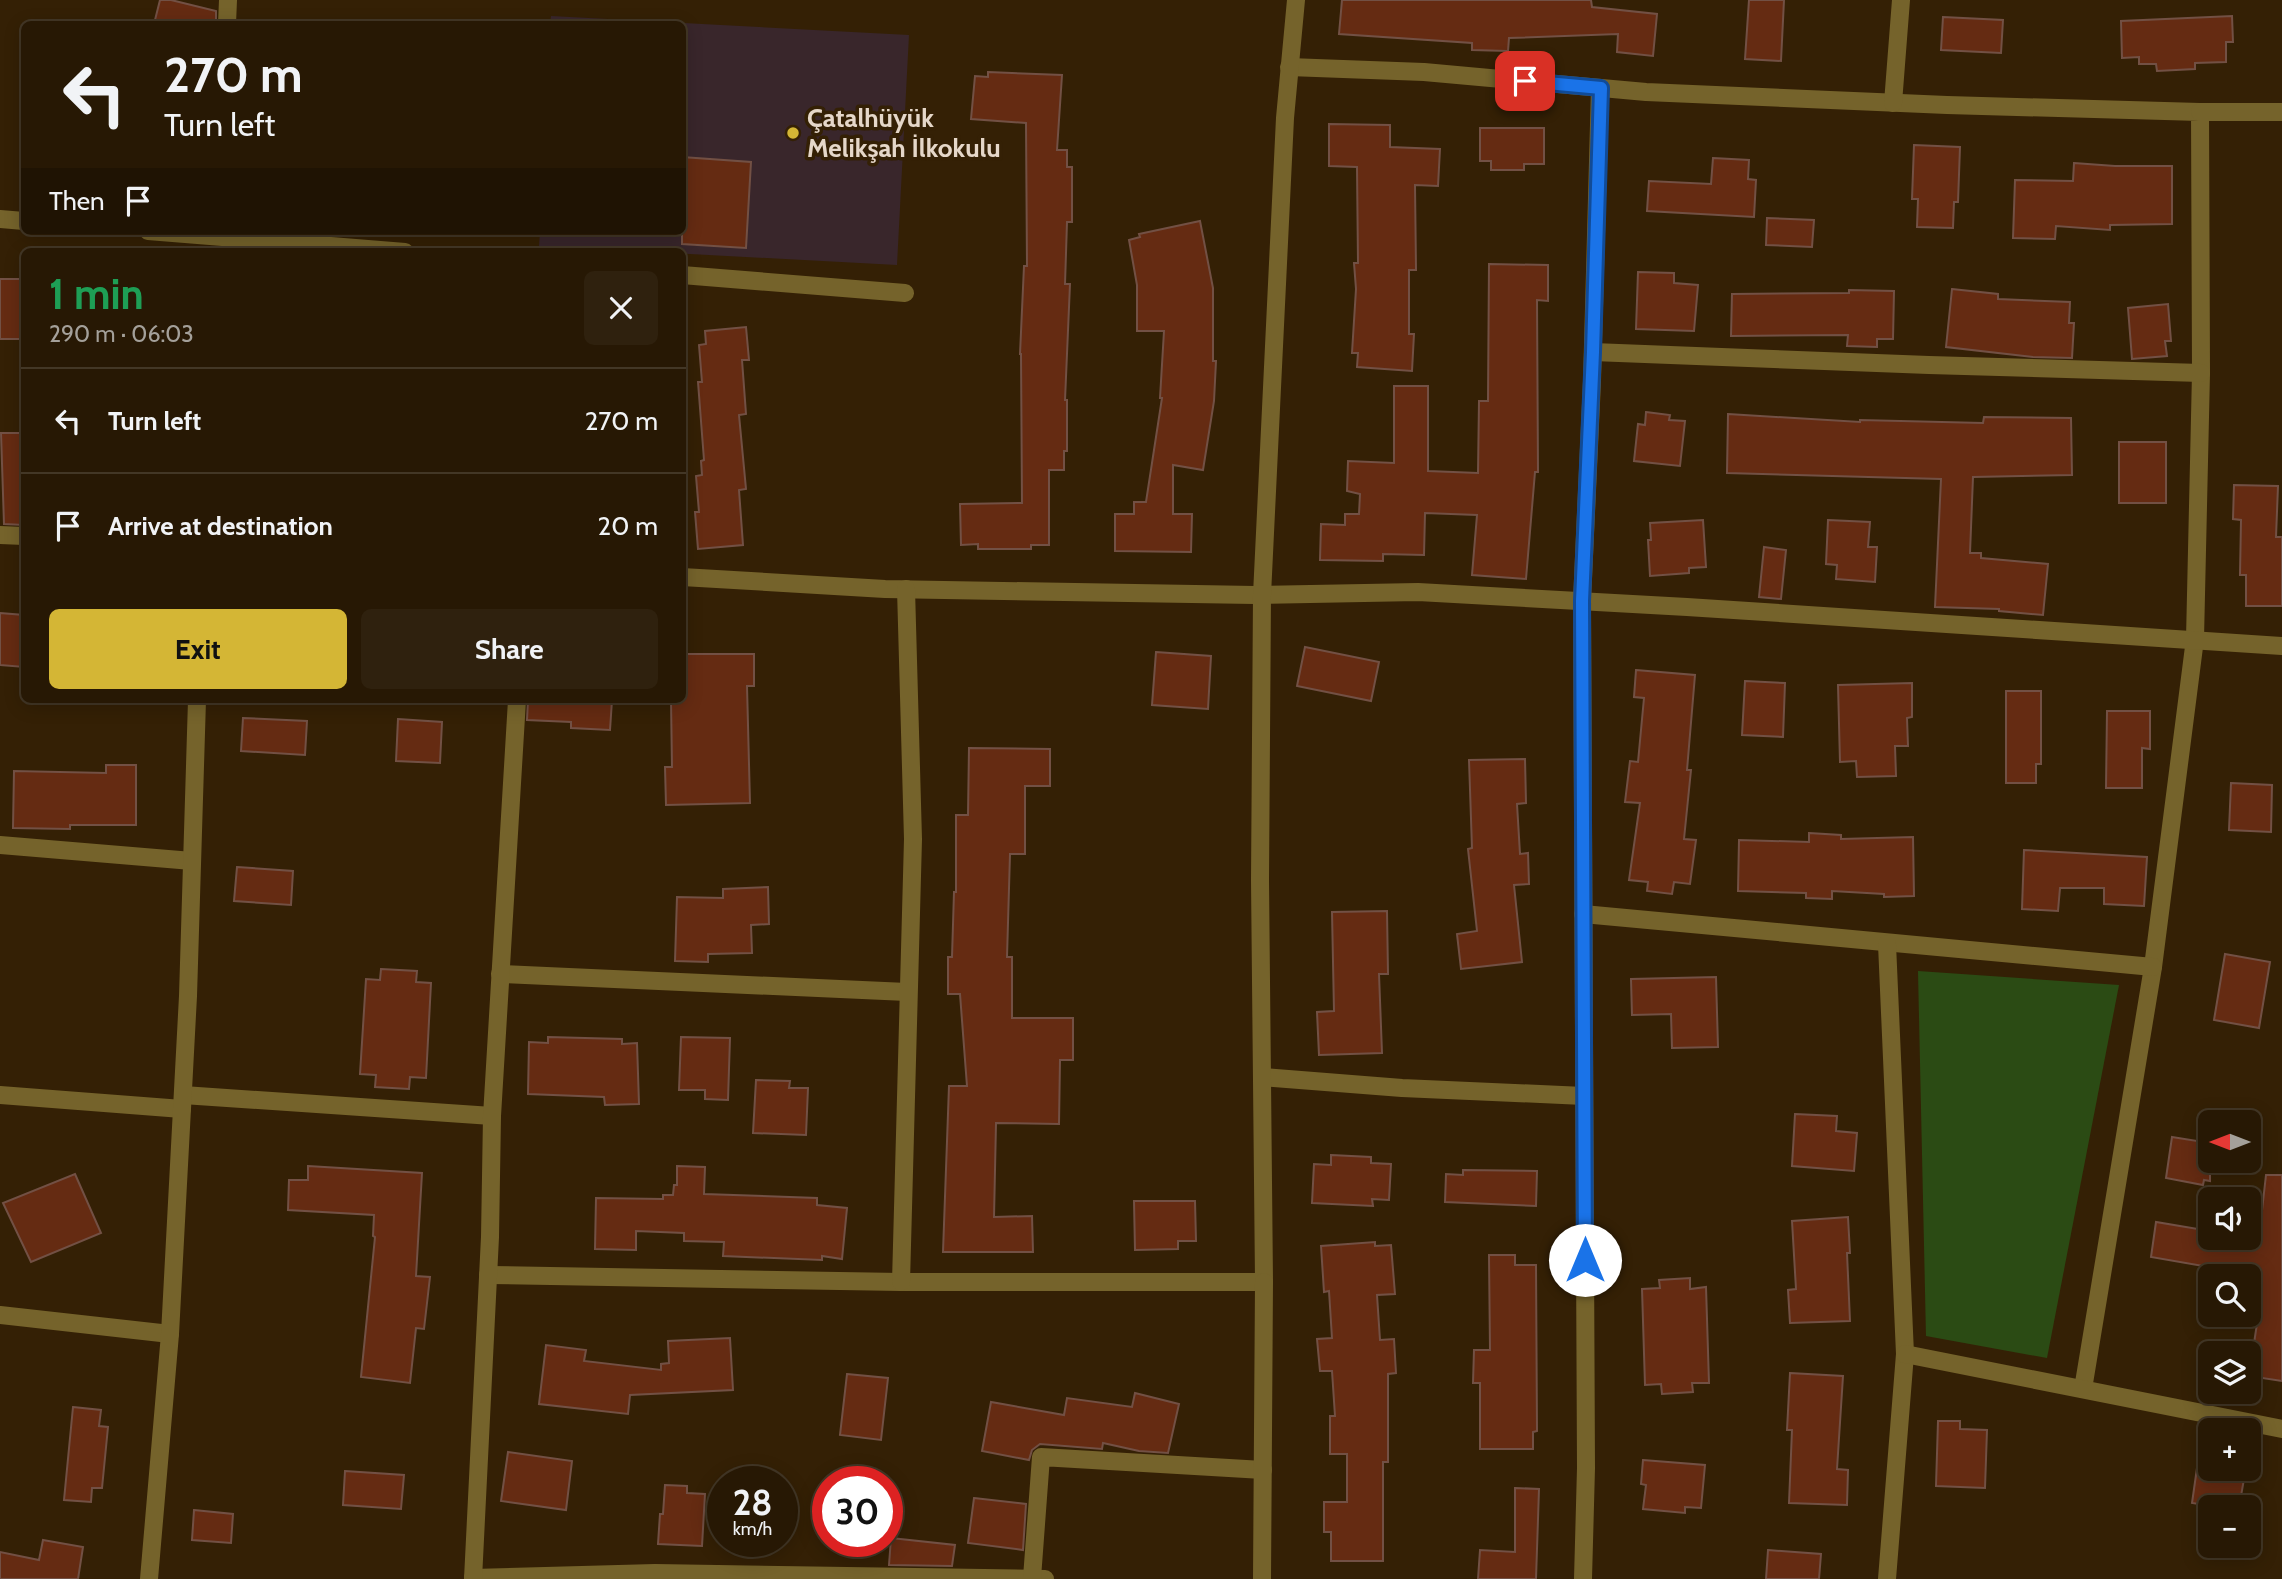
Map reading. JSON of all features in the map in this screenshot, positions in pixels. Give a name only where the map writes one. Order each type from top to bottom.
[{"type":"street","points":[[227,21],[228,0]]},
{"type":"street","points":[[1262,1579],[1262,595],[1284,118],[1296,0]]},
{"type":"street","points":[[1893,103],[1901,0]]},
{"type":"street","points":[[1289,67],[1424,72],[1646,92],[1893,103],[2282,112]]},
{"type":"street","points":[[1583,1579],[1586,1468],[1582,601],[1601,88]]},
{"type":"street","points":[[2083,1389],[2153,967],[2195,639],[2202,373],[2200,112]]},
{"type":"street","points":[[0,219],[21,221]]},
{"type":"street","points":[[178,235],[342,248]]},
{"type":"street","points":[[686,275],[905,293]]},
{"type":"street","points":[[1593,352],[2202,373]]},
{"type":"street","points":[[0,535],[21,536]]},
{"type":"street","points":[[686,577],[906,589],[1262,595],[1418,592],[2282,646]]},
{"type":"street","points":[[901,1282],[913,839],[906,589]]},
{"type":"street","points":[[149,1579],[170,1334],[182,1102],[197,703]]},
{"type":"street","points":[[517,703],[492,1116],[488,1275],[473,1578],[655,1573],[1045,1579]]},
{"type":"street","points":[[0,845],[192,861]]},
{"type":"street","points":[[1583,914],[2153,967]]},
{"type":"street","points":[[1886,944],[1905,1354],[1887,1579]]},
{"type":"street","points":[[500,974],[907,992]]},
{"type":"street","points":[[1262,1077],[1402,1088],[1584,1096]]},
{"type":"street","points":[[0,1096],[492,1116]]},
{"type":"street","points":[[488,1275],[901,1282],[1264,1282]]},
{"type":"street","points":[[0,1315],[170,1334]]},
{"type":"street","points":[[1905,1354],[2282,1429]]},
{"type":"street","points":[[1032,1578],[1041,1457],[1262,1470]]},
{"type":"shaded area","name":"Çatalhüyük Melikşah İlkokulu","points":[[551,16],[645,21],[550,21]]},
{"type":"shaded area","name":"Çatalhüyük Melikşah İlkokulu","points":[[686,23],[909,35],[897,265],[686,254],[686,248],[539,246],[540,235],[686,235]]},
{"type":"green space","points":[[1918,971],[2119,985],[2047,1358],[1926,1336]]},
{"type":"building","points":[[160,0],[171,0],[216,11],[216,21],[155,21]]},
{"type":"building","points":[[1342,0],[1591,0],[1592,7],[1657,14],[1653,56],[1617,52],[1618,34],[1509,38],[1508,51],[1472,50],[1472,43],[1339,34]]},
{"type":"building","points":[[1749,0],[1784,0],[1781,61],[1745,59]]},
{"type":"building","points":[[2232,16],[2233,42],[2226,42],[2226,62],[2195,63],[2195,69],[2157,71],[2156,64],[2139,64],[2139,57],[2122,58],[2121,21]]},
{"type":"building","points":[[1943,17],[2003,20],[2001,53],[1941,50]]},
{"type":"building","points":[[988,72],[1062,75],[1057,150],[1067,150],[1067,167],[1072,167],[1072,222],[1067,222],[1065,284],[1070,284],[1065,400],[1067,451],[1064,451],[1064,470],[1049,470],[1049,545],[1031,545],[1031,549],[978,549],[978,544],[961,545],[960,504],[1022,503],[1020,354],[1024,266],[1027,266],[1026,123],[971,119],[975,76],[988,77]]},
{"type":"building","points":[[1329,124],[1390,125],[1390,147],[1440,149],[1438,186],[1415,185],[1416,270],[1409,270],[1409,334],[1414,334],[1412,371],[1357,367],[1358,353],[1352,353],[1356,289],[1354,263],[1358,263],[1357,167],[1329,166]]},
{"type":"building","points":[[1480,128],[1544,128],[1544,164],[1524,164],[1524,170],[1491,170],[1491,161],[1480,161]]},
{"type":"building","points":[[1914,145],[1960,147],[1958,202],[1954,202],[1953,228],[1917,227],[1918,199],[1912,199]]},
{"type":"building","points":[[686,157],[751,162],[746,248],[682,244],[682,235],[686,235]]},
{"type":"building","points":[[1713,158],[1749,160],[1748,179],[1756,180],[1754,217],[1647,211],[1649,181],[1711,184]]},
{"type":"building","points":[[2074,163],[2172,166],[2172,224],[2110,225],[2110,230],[2056,226],[2055,239],[2013,238],[2015,180],[2073,181]]},
{"type":"building","points":[[1767,218],[1814,220],[1812,247],[1766,245]]},
{"type":"building","points":[[1200,221],[1213,288],[1213,361],[1216,361],[1214,401],[1203,470],[1173,465],[1173,514],[1192,514],[1191,552],[1115,551],[1115,514],[1134,514],[1134,502],[1146,502],[1162,398],[1164,331],[1137,331],[1137,285],[1129,240],[1140,237],[1139,234]]},
{"type":"building","points":[[1489,264],[1548,265],[1548,301],[1537,300],[1538,472],[1535,472],[1526,579],[1472,575],[1477,515],[1425,513],[1424,555],[1383,554],[1383,561],[1320,560],[1321,524],[1345,525],[1345,514],[1359,514],[1360,494],[1347,491],[1348,461],[1394,463],[1394,386],[1428,386],[1428,471],[1478,473],[1479,401],[1488,401]]},
{"type":"building","points":[[1638,272],[1674,273],[1674,283],[1698,285],[1694,331],[1636,329]]},
{"type":"building","points":[[0,279],[21,279],[21,339],[0,339]]},
{"type":"building","points":[[1952,289],[1998,294],[1998,299],[2070,302],[2069,323],[2074,323],[2072,358],[2033,357],[1946,347]]},
{"type":"building","points":[[1849,290],[1894,291],[1893,339],[1877,339],[1877,347],[1847,346],[1848,335],[1731,336],[1732,294],[1849,293]]},
{"type":"building","points":[[2168,304],[2171,341],[2165,341],[2167,356],[2132,359],[2128,308]]},
{"type":"building","points":[[746,327],[749,360],[742,360],[746,414],[739,415],[746,489],[739,490],[743,545],[698,549],[696,476],[702,475],[701,461],[704,460],[698,382],[702,382],[699,345],[706,344],[705,331]]},
{"type":"building","points":[[1646,412],[1670,415],[1669,420],[1685,421],[1680,466],[1634,461],[1638,424],[1645,425]]},
{"type":"building","points":[[1728,414],[1860,422],[1983,423],[1984,417],[2071,418],[2072,475],[1973,477],[1970,553],[1981,553],[1981,558],[2048,564],[2043,615],[1999,609],[1935,607],[1941,479],[1727,473]]},
{"type":"building","points":[[1,433],[21,433],[21,525],[4,524]]},
{"type":"building","points":[[2119,442],[2166,442],[2166,503],[2119,503]]},
{"type":"building","points":[[2234,485],[2278,486],[2276,537],[2282,537],[2282,606],[2246,606],[2246,575],[2240,575],[2241,520],[2233,519]]},
{"type":"building","points":[[1703,520],[1706,567],[1689,568],[1689,573],[1650,576],[1650,523]]},
{"type":"building","points":[[1828,520],[1870,522],[1868,547],[1877,547],[1875,582],[1836,579],[1837,565],[1826,564]]},
{"type":"building","points":[[1764,547],[1786,550],[1781,599],[1759,597]]},
{"type":"building","points":[[0,613],[21,615],[21,667],[0,665]]},
{"type":"building","points":[[1305,647],[1379,662],[1371,701],[1297,686]]},
{"type":"building","points":[[1156,652],[1211,656],[1208,709],[1152,705]]},
{"type":"building","points":[[686,654],[754,654],[754,686],[747,686],[750,803],[666,805],[665,767],[672,767],[671,703],[686,703]]},
{"type":"building","points":[[1636,670],[1695,675],[1687,770],[1691,770],[1684,839],[1696,840],[1690,884],[1674,882],[1672,894],[1647,891],[1648,882],[1629,880],[1640,803],[1625,802],[1630,761],[1638,762],[1644,698],[1634,697]]},
{"type":"building","points":[[1745,681],[1785,683],[1783,737],[1742,735]]},
{"type":"building","points":[[1912,683],[1912,717],[1907,718],[1908,746],[1895,746],[1896,776],[1857,777],[1856,761],[1840,762],[1838,685]]},
{"type":"building","points":[[2006,691],[2041,691],[2041,764],[2036,764],[2036,783],[2006,783]]},
{"type":"building","points":[[528,703],[612,703],[610,730],[571,728],[571,722],[527,720]]},
{"type":"building","points":[[2107,711],[2150,711],[2150,749],[2142,748],[2142,788],[2106,788]]},
{"type":"building","points":[[243,718],[307,721],[305,755],[241,751]]},
{"type":"building","points":[[398,719],[442,722],[440,763],[396,761]]},
{"type":"building","points":[[969,748],[1050,749],[1050,786],[1025,786],[1025,854],[1010,854],[1007,957],[1012,957],[1012,1018],[1073,1018],[1073,1060],[1060,1060],[1059,1124],[996,1123],[994,1217],[1032,1216],[1033,1252],[943,1252],[949,1086],[967,1086],[960,994],[948,994],[948,957],[952,957],[956,892],[956,815],[968,815]]},
{"type":"building","points":[[1525,759],[1526,803],[1517,804],[1520,854],[1528,853],[1529,884],[1514,885],[1522,962],[1461,969],[1457,934],[1477,931],[1468,849],[1472,848],[1469,760]]},
{"type":"building","points":[[106,765],[136,765],[136,825],[70,825],[70,829],[13,828],[14,771],[106,773]]},
{"type":"building","points":[[2231,783],[2272,785],[2271,832],[2229,830]]},
{"type":"building","points":[[1809,833],[1841,835],[1841,839],[1913,837],[1914,896],[1884,897],[1884,894],[1832,891],[1832,899],[1806,898],[1806,893],[1738,891],[1739,840],[1809,842]]},
{"type":"building","points":[[2024,850],[2147,857],[2144,906],[2104,904],[2104,888],[2060,888],[2058,911],[2022,909]]},
{"type":"building","points":[[237,867],[293,871],[291,905],[234,901]]},
{"type":"building","points":[[768,887],[769,924],[751,925],[752,953],[708,954],[708,962],[675,961],[677,897],[723,898],[723,889]]},
{"type":"building","points":[[1387,911],[1388,974],[1379,974],[1382,1053],[1319,1055],[1317,1012],[1334,1011],[1332,912]]},
{"type":"building","points":[[2225,954],[2270,962],[2259,1028],[2214,1020]]},
{"type":"building","points":[[381,969],[417,971],[416,982],[431,983],[426,1078],[410,1077],[409,1089],[375,1087],[376,1075],[360,1074],[366,979],[380,980]]},
{"type":"building","points":[[1716,977],[1718,1047],[1672,1048],[1671,1014],[1632,1015],[1631,979]]},
{"type":"building","points":[[548,1037],[622,1039],[622,1044],[637,1043],[639,1104],[605,1105],[604,1097],[528,1094],[529,1042],[548,1043]]},
{"type":"building","points":[[681,1037],[730,1038],[728,1100],[705,1099],[705,1090],[679,1090]]},
{"type":"building","points":[[756,1080],[790,1081],[789,1088],[808,1088],[806,1135],[753,1133]]},
{"type":"building","points":[[1795,1114],[1837,1116],[1836,1131],[1857,1133],[1854,1171],[1792,1166]]},
{"type":"building","points":[[2172,1137],[2198,1141],[2198,1173],[2210,1173],[2210,1181],[2204,1180],[2203,1185],[2166,1178]]},
{"type":"building","points":[[1331,1155],[1371,1157],[1371,1163],[1391,1164],[1389,1200],[1372,1199],[1373,1206],[1312,1203],[1314,1164],[1331,1165]]},
{"type":"building","points":[[308,1166],[422,1173],[416,1276],[430,1277],[424,1329],[416,1328],[410,1383],[361,1377],[375,1237],[374,1215],[288,1210],[289,1180],[308,1180]]},
{"type":"building","points":[[677,1166],[705,1167],[704,1194],[817,1198],[817,1205],[847,1208],[842,1259],[822,1256],[822,1260],[723,1256],[724,1242],[684,1241],[684,1233],[636,1231],[636,1250],[595,1249],[596,1198],[663,1199],[663,1195],[673,1195],[674,1185],[677,1185]]},
{"type":"building","points":[[1463,1170],[1537,1171],[1536,1206],[1445,1202],[1446,1174],[1463,1175]]},
{"type":"building","points":[[75,1174],[101,1233],[31,1262],[3,1203]]},
{"type":"building","points":[[2266,1175],[2282,1175],[2282,1381],[2261,1378],[2261,1341],[2254,1341],[2256,1327],[2261,1327],[2261,1264],[2198,1265],[2151,1257],[2156,1222],[2198,1229],[2198,1250],[2261,1250]]},
{"type":"building","points":[[1134,1201],[1195,1201],[1196,1241],[1178,1241],[1178,1249],[1135,1250]]},
{"type":"building","points":[[1848,1217],[1850,1321],[1790,1323],[1788,1290],[1796,1289],[1792,1221]]},
{"type":"building","points":[[1375,1242],[1375,1246],[1391,1245],[1395,1294],[1377,1295],[1380,1340],[1394,1339],[1396,1373],[1388,1374],[1388,1462],[1383,1462],[1383,1561],[1331,1561],[1331,1532],[1324,1532],[1324,1502],[1347,1502],[1347,1454],[1330,1454],[1330,1416],[1335,1416],[1332,1371],[1320,1371],[1317,1339],[1332,1338],[1329,1291],[1324,1292],[1321,1246]]},
{"type":"building","points":[[1489,1255],[1515,1255],[1515,1265],[1536,1265],[1537,1431],[1533,1432],[1533,1449],[1480,1449],[1480,1383],[1473,1383],[1474,1350],[1490,1350]]},
{"type":"building","points":[[1690,1278],[1690,1289],[1706,1287],[1709,1383],[1692,1383],[1693,1392],[1662,1394],[1661,1384],[1645,1385],[1642,1289],[1660,1288],[1659,1280]]},
{"type":"building","points":[[730,1338],[733,1390],[630,1395],[628,1414],[539,1404],[546,1345],[586,1350],[584,1361],[661,1370],[661,1364],[669,1363],[668,1341]]},
{"type":"building","points":[[1790,1373],[1843,1376],[1837,1469],[1848,1470],[1847,1505],[1789,1503],[1792,1430],[1787,1430]]},
{"type":"building","points":[[847,1374],[888,1378],[881,1440],[840,1435]]},
{"type":"building","points":[[1135,1393],[1179,1404],[1168,1453],[1139,1451],[1103,1443],[1102,1449],[1040,1444],[1032,1450],[1029,1460],[982,1451],[991,1402],[1064,1415],[1067,1398],[1132,1407]]},
{"type":"building","points":[[73,1407],[101,1410],[99,1426],[108,1427],[102,1488],[92,1488],[91,1502],[64,1500]]},
{"type":"building","points":[[1938,1421],[1960,1421],[1960,1429],[1987,1430],[1985,1488],[1936,1486]]},
{"type":"building","points":[[508,1452],[572,1461],[566,1510],[501,1501]]},
{"type":"building","points":[[1643,1460],[1705,1465],[1701,1508],[1685,1507],[1685,1513],[1643,1509],[1646,1485],[1641,1484]]},
{"type":"building","points":[[2198,1461],[2198,1481],[2244,1481],[2241,1495],[2198,1495],[2198,1504],[2192,1503]]},
{"type":"building","points":[[345,1471],[404,1475],[401,1509],[343,1505]]},
{"type":"building","points":[[665,1485],[687,1486],[687,1493],[705,1494],[702,1546],[658,1544]]},
{"type":"building","points":[[1515,1488],[1539,1489],[1536,1579],[1478,1579],[1480,1550],[1515,1552]]},
{"type":"building","points":[[974,1498],[1026,1504],[1023,1550],[968,1543]]},
{"type":"building","points":[[194,1510],[233,1514],[231,1543],[192,1540]]},
{"type":"building","points":[[903,1539],[955,1545],[952,1566],[889,1565],[890,1557],[903,1557]]},
{"type":"building","points":[[43,1540],[83,1547],[78,1579],[0,1579],[0,1552],[39,1560]]},
{"type":"building","points":[[1768,1550],[1821,1554],[1819,1579],[1766,1579]]},
{"type":"place","name":"Çatalhüyük Melikşah İlkokulu","points":[[793,133]]},
{"type":"route","points":[[1525,81],[1601,88],[1582,601],[1585,1260]]}]
